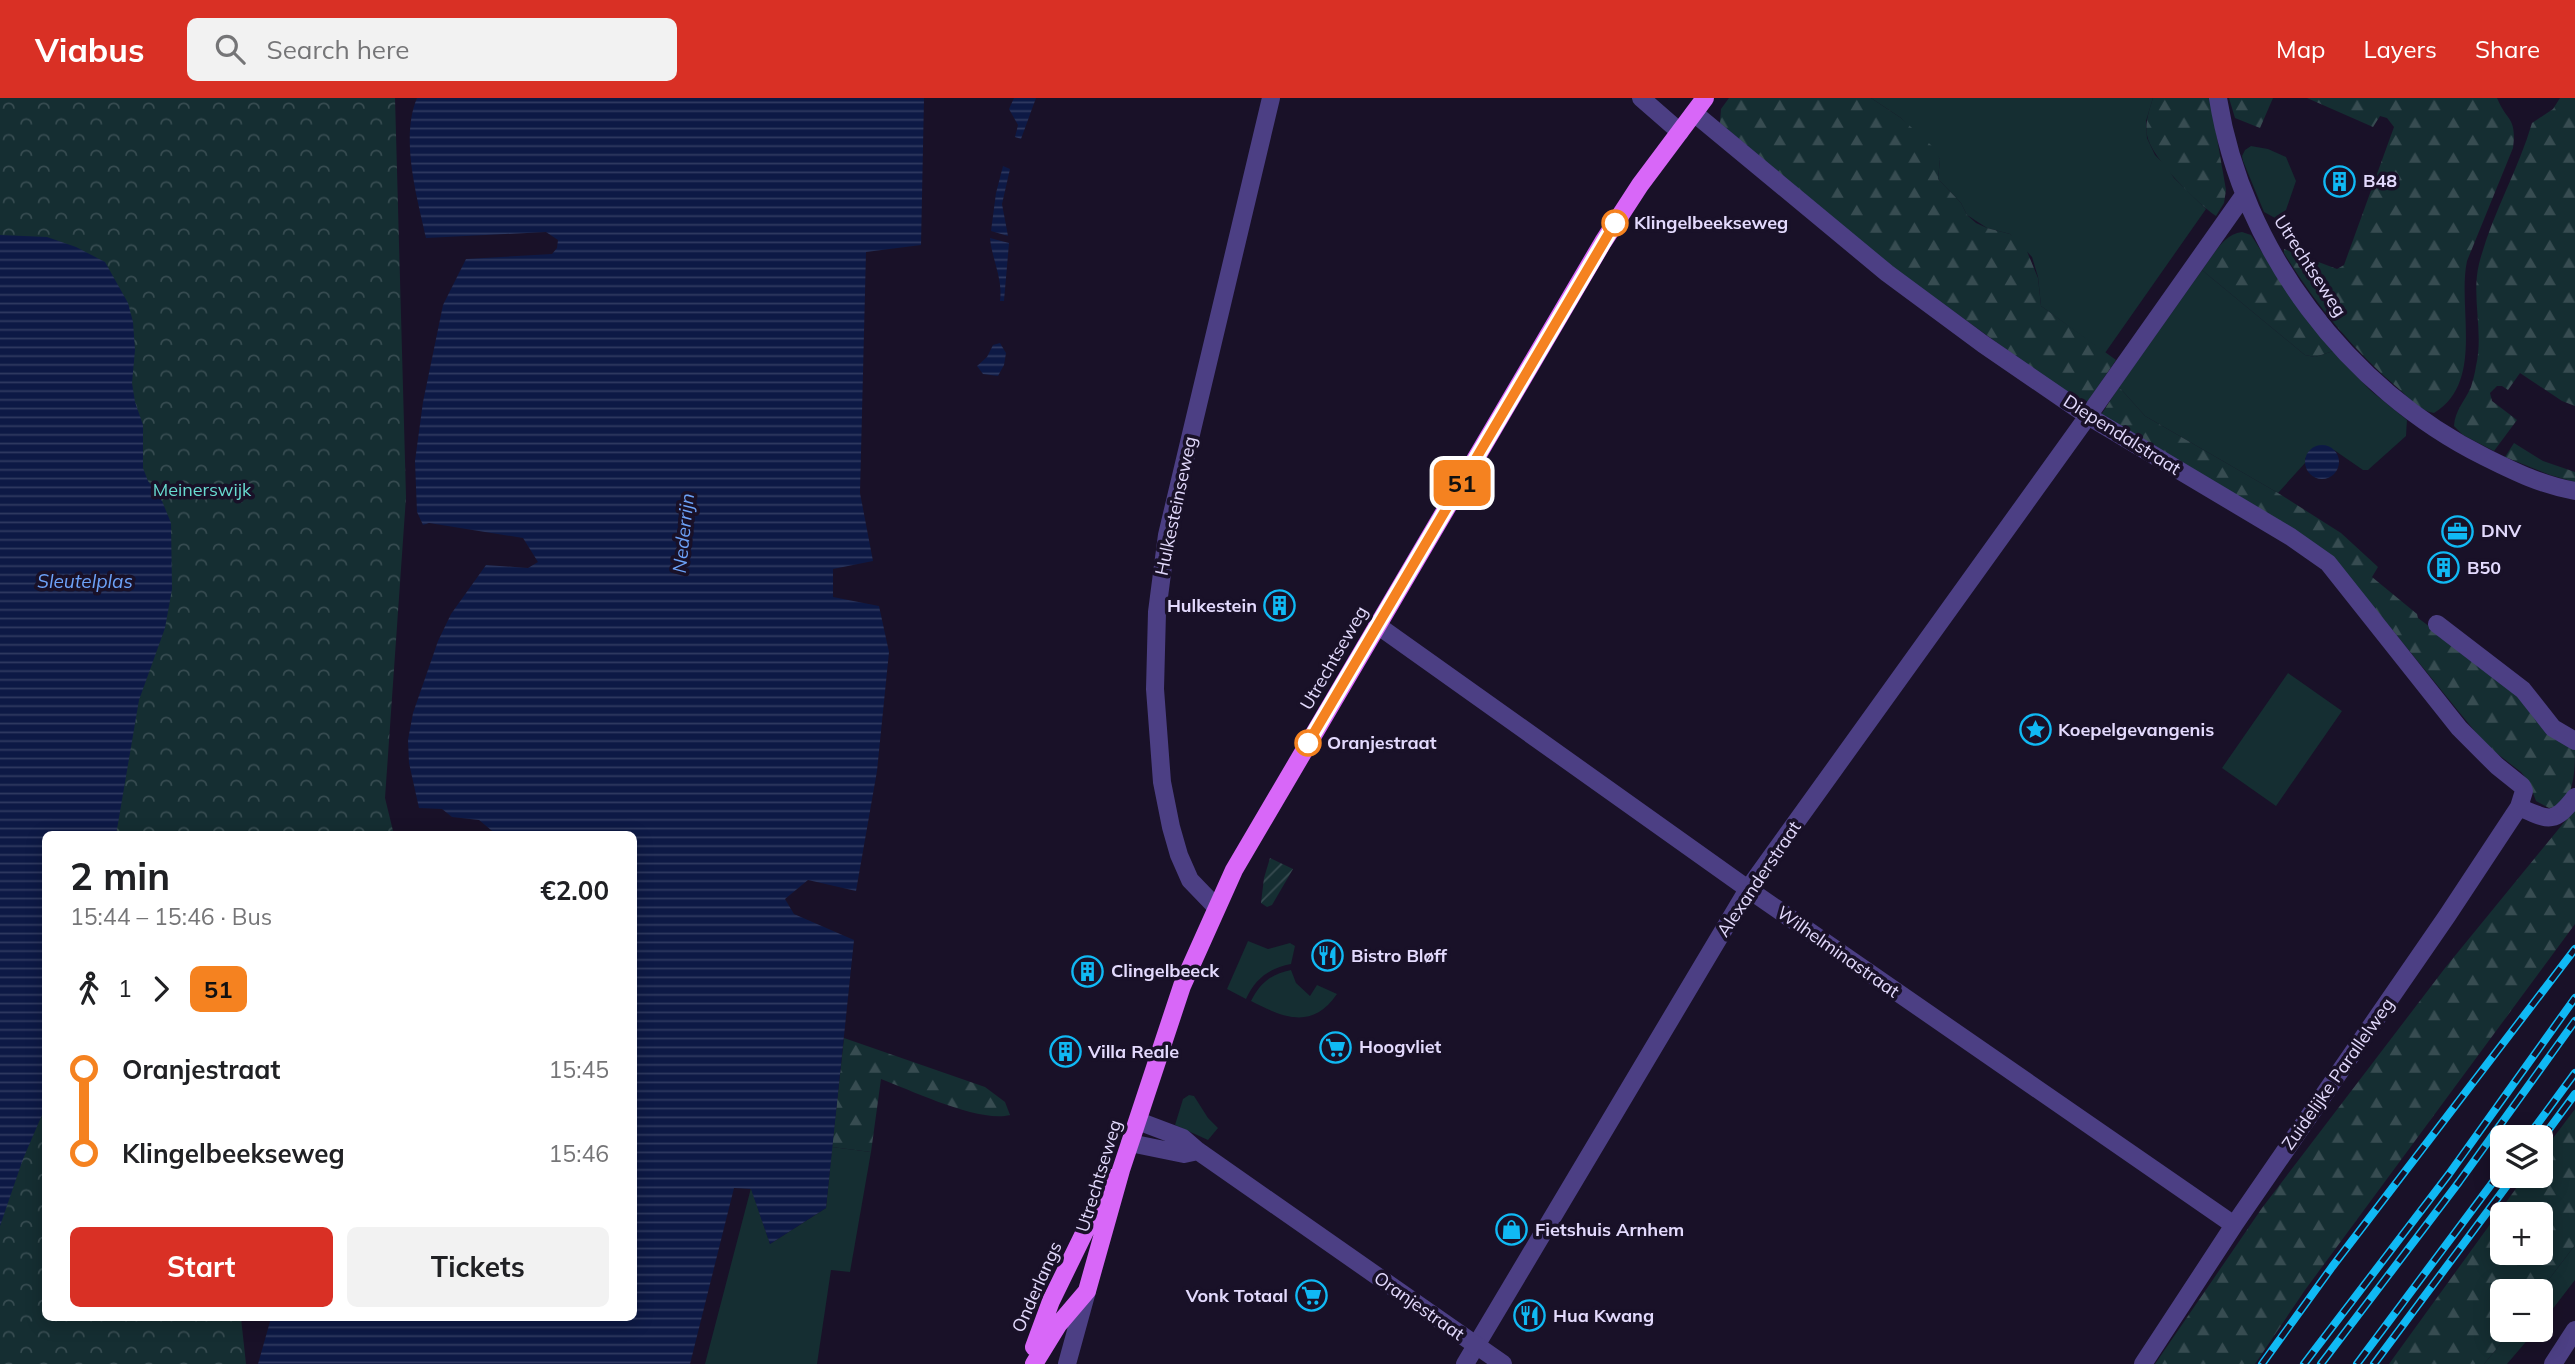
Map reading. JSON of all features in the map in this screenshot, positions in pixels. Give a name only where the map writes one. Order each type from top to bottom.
[{"type":"main road","name":"Utrechtseweg","points":[[1087,1292],[1128,1149],[1182,986],[1234,870],[1603,242],[1640,185],[1705,98]]},
{"type":"main road","name":"Onderlangs","points":[[1028,1364],[1051,1301],[1105,1189],[1128,1149]]},
{"type":"main road","name":"Onderlangs","points":[[1034,1364],[1058,1325],[1087,1292]]},
{"type":"street","name":"Hulkesteinseweg","points":[[1216,907],[1198,892],[1189,880],[1171,827],[1162,782],[1155,689],[1157,612],[1167,535],[1271,98]]},
{"type":"street","points":[[1641,98],[1680,132]]},
{"type":"street","name":"Utrechtseweg","points":[[2218,98],[2234,170],[2258,226],[2297,291],[2327,331],[2376,384],[2413,413],[2463,446],[2525,477],[2575,491]]},
{"type":"street","name":"Diependalstraat","points":[[1694,113],[1887,273],[1983,344],[2088,416],[2291,537],[2329,563],[2459,728],[2497,766],[2519,783],[2524,790],[2519,807]]},
{"type":"street","name":"Alexanderstraat","points":[[1465,1364],[1748,889],[2244,195]]},
{"type":"street","points":[[2437,624],[2523,690],[2553,728],[2575,741]]},
{"type":"street","name":"Wilhelminastraat","points":[[1377,625],[1748,889],[2234,1225]]},
{"type":"street","points":[[2519,807],[2547,818],[2555,818],[2563,813],[2575,797]]},
{"type":"street","name":"Zuidelijke Parallelweg","points":[[2143,1364],[2234,1225],[2519,807]]},
{"type":"street","name":"Oranjestraat","points":[[1138,1121],[1183,1138],[1503,1364]]},
{"type":"street","points":[[1128,1149],[1184,1154],[1198,1151]]},
{"type":"street","name":"Utrechtseweg","points":[[1067,1364],[1087,1292]]},
{"type":"street","points":[[2553,1364],[2575,1330]]},
{"type":"green space","name":"Meinerswijk","points":[[0,98],[395,98],[406,497],[385,798],[393,831],[42,831],[42,1321],[241,1321],[246,1364],[0,1364]]},
{"type":"green space","points":[[1729,98],[1871,98],[1901,118],[1931,145],[1940,159],[1938,179],[1961,203],[1967,215],[1976,223],[2010,234],[2024,244],[2038,278],[2041,306],[2116,360],[2088,401],[2081,403],[1892,267],[1720,123],[1721,109]]},
{"type":"green space","points":[[1871,98],[2153,98],[2146,121],[2147,138],[2155,155],[2206,209],[2105,353],[2041,306],[2038,277],[2032,257],[2010,234],[1987,228],[1967,215],[1961,203],[1938,179],[1940,159],[1901,118]]},
{"type":"green space","points":[[2153,98],[2210,98],[2226,190],[2224,203],[2216,216],[2176,179],[2150,145],[2147,126]]},
{"type":"green space","points":[[2229,98],[2273,98],[2260,128],[2235,118]]},
{"type":"green space","points":[[2307,98],[2497,98],[2510,120],[2514,130],[2513,148],[2467,261],[2464,364],[2459,383],[2450,399],[2434,413],[2415,404],[2351,343],[2322,309],[2284,253],[2284,249],[2337,269],[2344,265],[2394,127],[2387,118],[2380,116],[2373,127]]},
{"type":"green space","points":[[2560,98],[2575,98],[2575,406],[2562,401],[2520,373],[2508,390],[2497,386],[2490,393],[2492,401],[2517,420],[2494,451],[2463,435],[2454,426],[2458,410],[2471,387],[2478,353],[2476,289],[2479,264],[2490,228],[2520,159],[2532,123],[2553,109]]},
{"type":"green space","points":[[2251,146],[2268,149],[2286,157],[2296,181],[2286,210],[2275,218],[2264,212],[2243,161],[2245,150]]},
{"type":"green space","points":[[2242,232],[2251,235],[2289,295],[2333,351],[2315,357],[2305,355],[2202,270],[2224,241]]},
{"type":"green space","points":[[2202,270],[2305,355],[2315,357],[2333,351],[2370,390],[2407,420],[2406,436],[2368,470],[2363,470],[2334,450],[2305,458],[2305,463],[2278,493],[2145,416],[2119,387]]},
{"type":"green space","points":[[2119,387],[2145,416],[2341,533],[2378,567],[2372,577],[2417,614],[2418,618],[2520,694],[2575,748],[2572,786],[2564,801],[2549,808],[2536,801],[2529,782],[2521,772],[2486,745],[2333,557],[2295,530],[2101,415]]},
{"type":"green space","points":[[2514,443],[2543,461],[2575,472],[2575,482],[2505,457]]},
{"type":"green space","points":[[2288,673],[2342,711],[2276,806],[2222,768]]},
{"type":"green space","points":[[2575,809],[2575,924],[2305,1290],[2255,1364],[2155,1364],[2262,1208],[2445,968]]},
{"type":"green space","points":[[1270,858],[1293,869],[1272,905],[1267,907],[1261,903]]},
{"type":"green space","points":[[1248,941],[1268,949],[1290,943],[1295,946],[1291,964],[1276,968],[1264,976],[1246,999],[1227,989]]},
{"type":"green space","points":[[1291,970],[1296,983],[1310,996],[1317,985],[1337,994],[1318,1013],[1308,1017],[1286,1016],[1251,1001],[1267,980]]},
{"type":"green space","points":[[844,1038],[985,1087],[1005,1102],[1010,1115],[997,1116],[964,1110],[881,1079],[871,1152],[832,1147]]},
{"type":"green space","points":[[1189,1095],[1194,1096],[1218,1128],[1208,1140],[1175,1125],[1183,1099]]},
{"type":"green space","points":[[2575,1109],[2575,1245],[2549,1279],[2490,1279],[2490,1342],[2502,1342],[2484,1364],[2389,1364],[2490,1224],[2490,1265],[2553,1265],[2553,1202],[2506,1202],[2516,1188],[2553,1188],[2553,1138]]},
{"type":"green space","points":[[832,1147],[871,1152],[850,1272],[831,1270],[817,1364],[705,1364],[751,1188],[770,1244],[826,1208]]},
{"type":"green space","points":[[2575,1245],[2575,1280],[2553,1308],[2553,1279],[2549,1279]]},
{"type":"green space","points":[[2502,1342],[2526,1342],[2507,1364],[2484,1364]]},
{"type":"water","name":"Nederrijn","points":[[417,98],[924,98],[921,245],[866,252],[860,493],[873,561],[833,569],[833,597],[879,606],[889,652],[877,771],[856,891],[808,880],[785,899],[794,914],[854,940],[826,1208],[770,1244],[751,1189],[734,1188],[690,1364],[258,1364],[270,1321],[637,1321],[637,831],[492,831],[479,820],[452,817],[442,809],[419,808],[409,763],[408,740],[413,713],[438,641],[451,614],[486,565],[528,568],[538,562],[523,538],[429,523],[423,525],[417,512],[415,461],[423,402],[443,305],[466,259],[552,254],[557,248],[558,240],[546,232],[426,238],[412,168],[412,114]]},
{"type":"water","points":[[1014,98],[1036,98],[1021,139],[1015,137],[1018,125],[1009,109]]},
{"type":"water","points":[[1003,166],[1010,169],[1002,204],[1008,236],[991,231]]},
{"type":"water","name":"Sleutelplas","points":[[0,235],[47,237],[76,247],[105,262],[128,303],[133,322],[135,350],[132,383],[143,425],[143,468],[171,523],[172,589],[165,628],[139,700],[117,831],[42,831],[42,1115],[23,1159],[0,1226]]},
{"type":"water","points":[[990,238],[1009,243],[1004,301],[1000,301],[1000,285]]},
{"type":"water","points":[[1000,343],[1006,353],[998,376],[983,374],[977,366],[987,357],[993,345]]},
{"type":"water","points":[[2322,445],[2334,450],[2339,462],[2334,474],[2322,479],[2310,474],[2305,462],[2310,450]]},
{"type":"railway","points":[[2262,1364],[2332,1267],[2575,949]]},
{"type":"railway","points":[[2304,1364],[2449,1174],[2575,998]]},
{"type":"railway","points":[[2321,1364],[2459,1182],[2575,1021]]},
{"type":"railway","points":[[2537,1125],[2575,1073]]},
{"type":"railway","points":[[2552,1125],[2575,1094]]},
{"type":"railway","points":[[2357,1364],[2490,1186]]},
{"type":"railway","points":[[2374,1364],[2505,1188]]},
{"type":"bus line","name":"51","points":[[1308,743],[1615,223]]},
{"type":"place","name":"B48","points":[[2340,181]]},
{"type":"place","name":"Klingelbeekseweg","points":[[1615,223]]},
{"type":"place","name":"DNV","points":[[2458,531]]},
{"type":"place","name":"B50","points":[[2444,568]]},
{"type":"place","name":"Hulkestein","points":[[1280,606]]},
{"type":"place","name":"Koepelgevangenis","points":[[2035,730]]},
{"type":"place","name":"Oranjestraat","points":[[1308,743]]},
{"type":"place","name":"Bistro Bløff","points":[[1328,956]]},
{"type":"place","name":"Clingelbeeck","points":[[1088,971]]},
{"type":"place","name":"Hoogvliet","points":[[1336,1047]]},
{"type":"place","name":"Villa Reale","points":[[1065,1052]]},
{"type":"place","name":"Fietshuis Arnhem","points":[[1512,1230]]},
{"type":"place","name":"Vonk Totaal","points":[[1311,1296]]},
{"type":"place","name":"Hua Kwang","points":[[1530,1316]]}]
